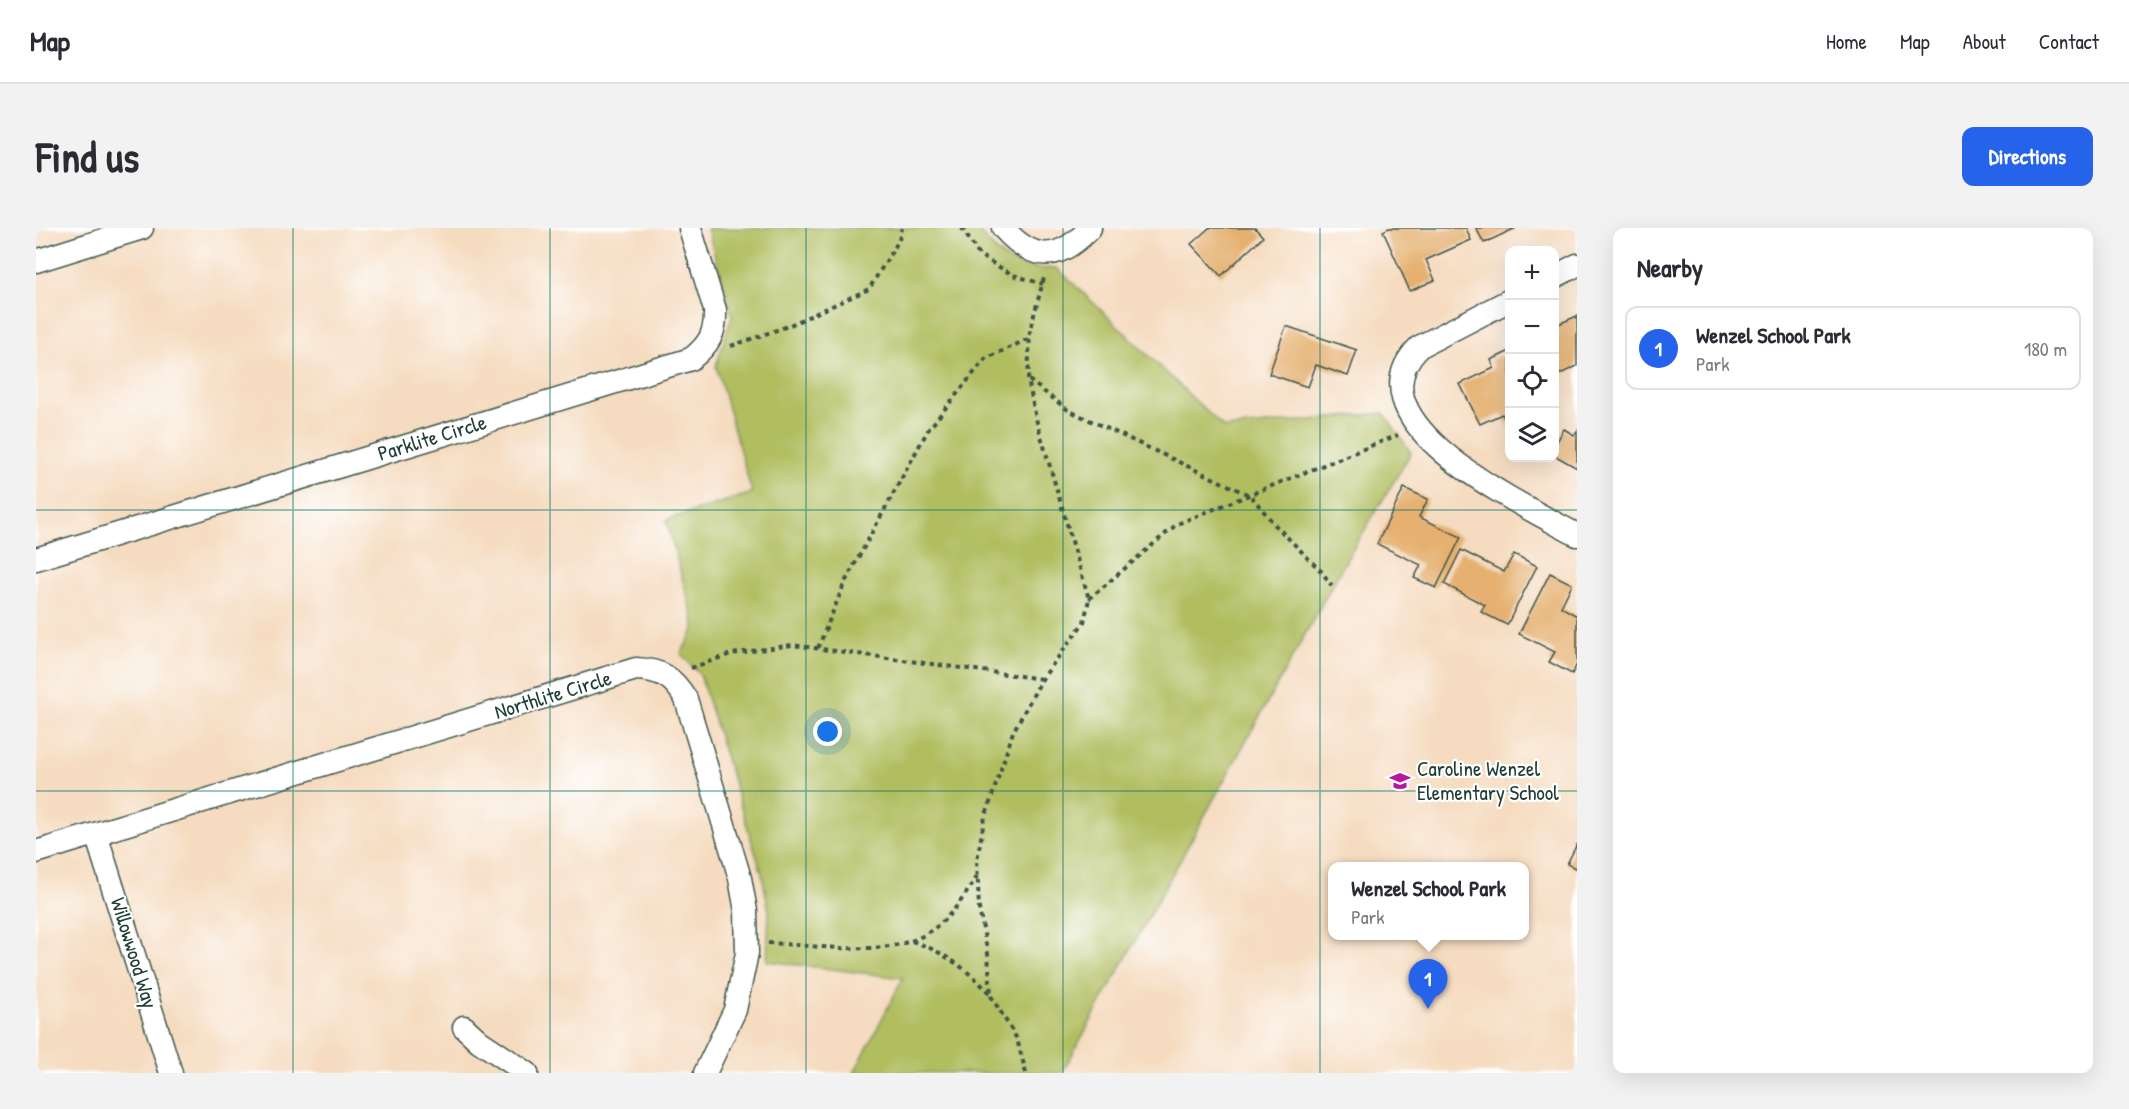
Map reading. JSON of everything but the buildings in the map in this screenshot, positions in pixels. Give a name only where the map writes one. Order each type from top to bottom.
[{"type":"street","points":[[36,261],[142,228]]},
{"type":"street","name":"Parklite Circle","points":[[36,559],[690,358],[704,349],[716,324],[715,310],[690,228]]},
{"type":"street","points":[[1003,228],[1026,248],[1042,253],[1057,252],[1073,246],[1090,228]]},
{"type":"street","points":[[1559,274],[1577,265]]},
{"type":"street","points":[[1505,302],[1419,347],[1408,358],[1402,372],[1400,386],[1404,401],[1422,429],[1446,456],[1469,474],[1577,534]]},
{"type":"street","name":"Northlite Circle","points":[[36,852],[636,669],[652,669],[666,674],[677,684],[686,699],[740,878],[746,911],[747,953],[735,1010],[705,1073]]},
{"type":"street","name":"Willowwood Way","points":[[96,834],[171,1073]]},
{"type":"street","points":[[464,1028],[479,1041],[527,1073]]},
{"type":"path","points":[[722,349],[788,326],[869,289],[899,240],[902,228]]},
{"type":"path","points":[[962,228],[979,255],[1013,275],[1043,284],[1030,338],[1028,379],[1036,419],[1089,599],[1084,622],[1042,680],[1013,732],[984,821],[977,860],[979,909],[988,954],[992,996]]},
{"type":"path","points":[[818,648],[845,582],[928,430],[985,358],[1030,338]]},
{"type":"path","points":[[1028,379],[1068,410],[1251,495],[1275,525],[1323,572],[1332,586]]},
{"type":"path","points":[[1089,599],[1177,524],[1396,436]]},
{"type":"path","points":[[693,667],[730,654],[792,645],[1042,680]]},
{"type":"path","points":[[764,943],[879,948],[911,941],[927,934],[958,906],[978,876]]},
{"type":"path","points":[[911,941],[924,945],[971,973],[992,996],[1017,1039],[1026,1073]]},
{"type":"green space","points":[[707,228],[976,228],[1002,256],[1010,261],[1030,268],[1057,268],[1224,428],[1384,413],[1411,453],[1344,564],[1062,1073],[854,1073],[903,978],[767,961],[769,911],[762,874],[700,675],[681,654],[694,630],[693,617],[666,520],[752,493],[716,366],[732,315]]},
{"type":"place","name":"Caroline Wenzel Elementary School","points":[[1400,781]]},
{"type":"place","name":"Wenzel School Park","points":[[1428,1009]]}]
